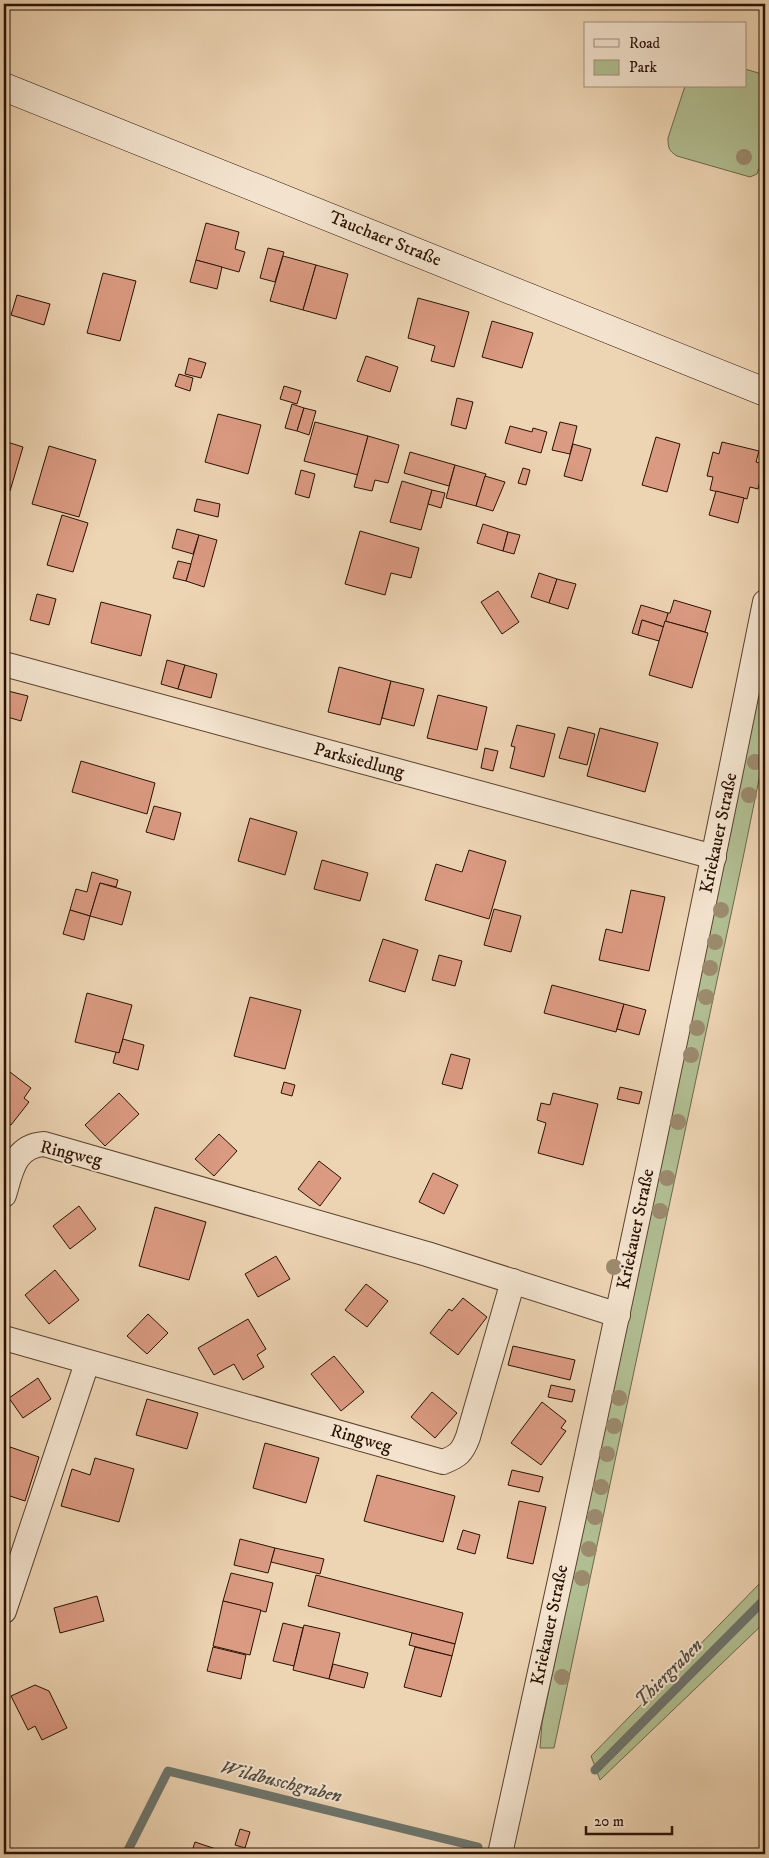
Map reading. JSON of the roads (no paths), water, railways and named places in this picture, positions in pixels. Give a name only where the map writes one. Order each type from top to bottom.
[{"type":"street","name":"Tauchaer Straße","points":[[4,87],[765,392]]},
{"type":"street","name":"Kriekauer Straße","points":[[500,1854],[618,1315],[714,857],[765,602]]},
{"type":"street","name":"Parksiedlung","points":[[4,664],[714,857]]},
{"type":"street","name":"Ringweg","points":[[4,1195],[15,1161],[22,1152],[33,1145],[44,1144],[427,1254],[618,1315]]},
{"type":"street","name":"Ringweg","points":[[4,1338],[443,1462],[456,1457],[464,1449],[513,1281]]},
{"type":"street","points":[[4,1611],[87,1363]]},
{"type":"waterway","name":"Thiergraben","points":[[595,1770],[765,1599]]},
{"type":"waterway","name":"Wildbuschgraben","points":[[126,1854],[168,1771],[478,1847]]}]
